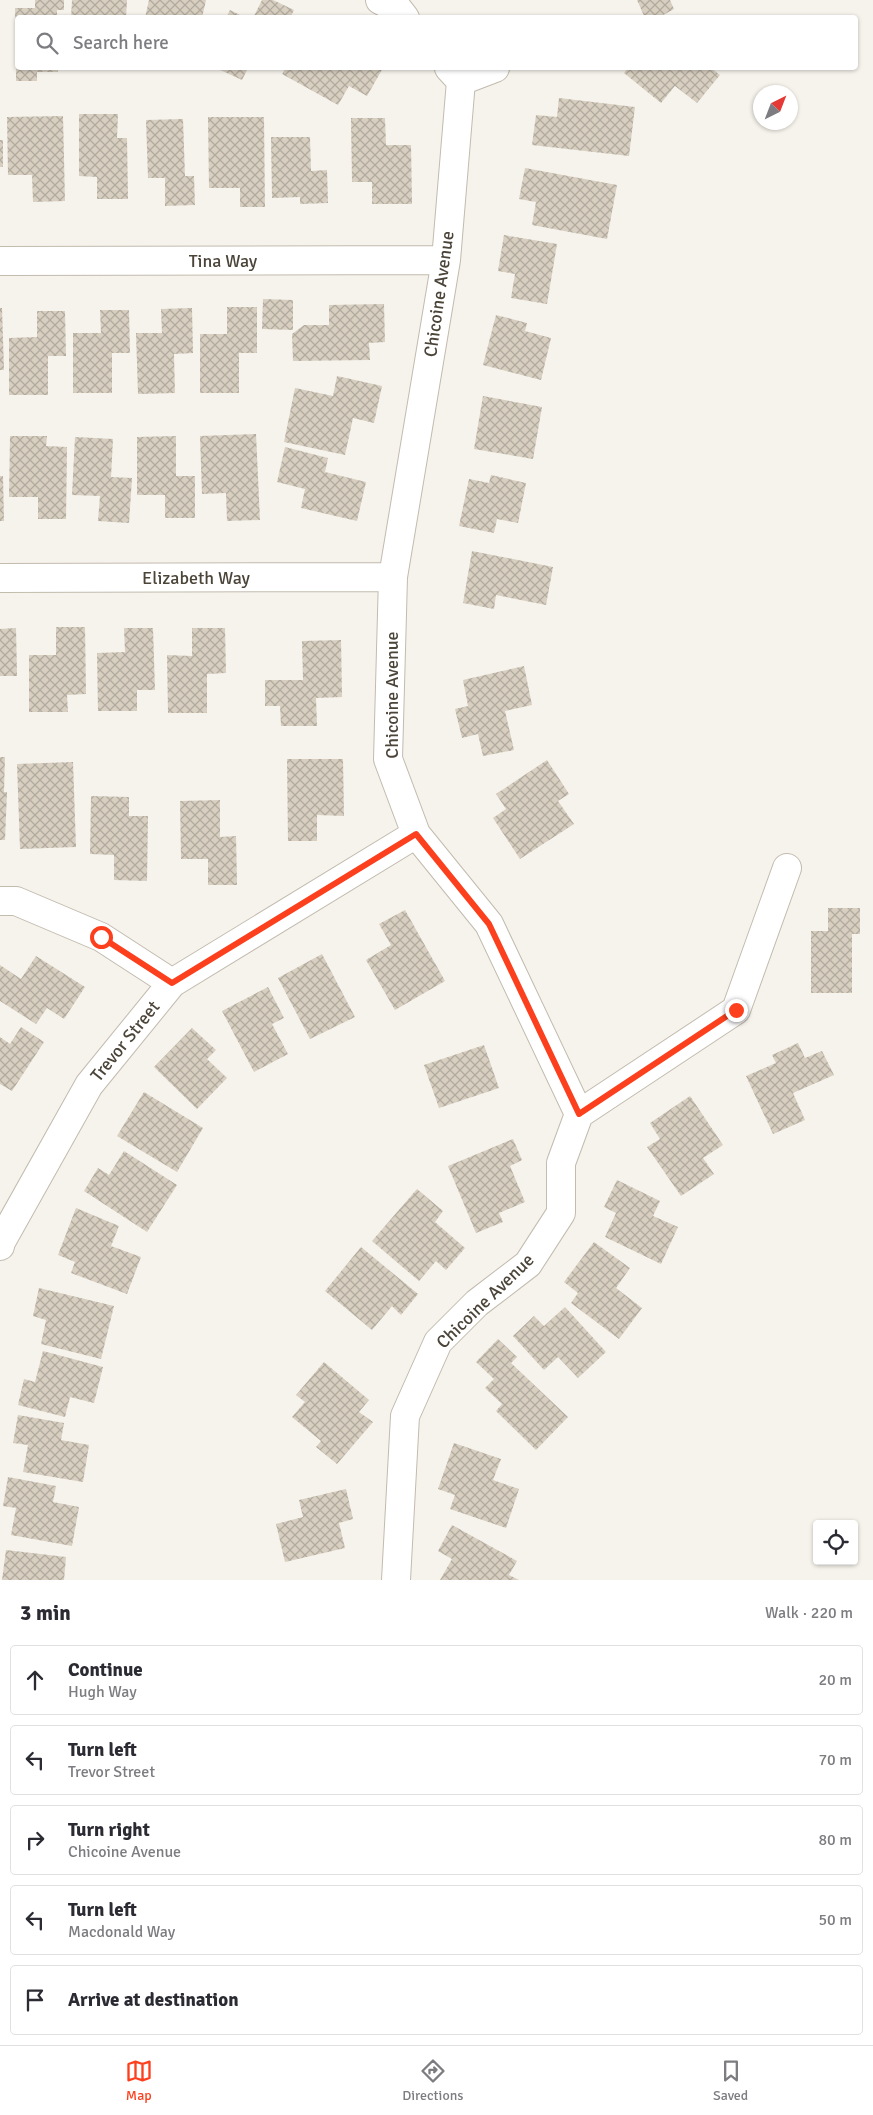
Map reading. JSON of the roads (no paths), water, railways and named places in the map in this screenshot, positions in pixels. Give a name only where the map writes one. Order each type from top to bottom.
[{"type":"street","points":[[380,0],[398,9],[403,15]]},
{"type":"street","points":[[455,74],[482,70]]},
{"type":"street","name":"Chicoine Avenue","points":[[396,1580],[405,1416],[438,1342],[477,1304],[528,1264],[561,1213],[562,1163],[579,1114],[489,924],[416,834],[388,759],[393,577],[446,260],[455,74]]},
{"type":"street","name":"Tina Way","points":[[0,261],[446,260]]},
{"type":"street","name":"Elizabeth Way","points":[[0,578],[393,577]]},
{"type":"street","name":"Trevor Street","points":[[0,1243],[89,1085],[172,983],[416,834]]},
{"type":"street","points":[[579,1114],[736,1010],[788,868]]},
{"type":"street","points":[[0,901],[16,901],[101,937],[172,983]]}]
